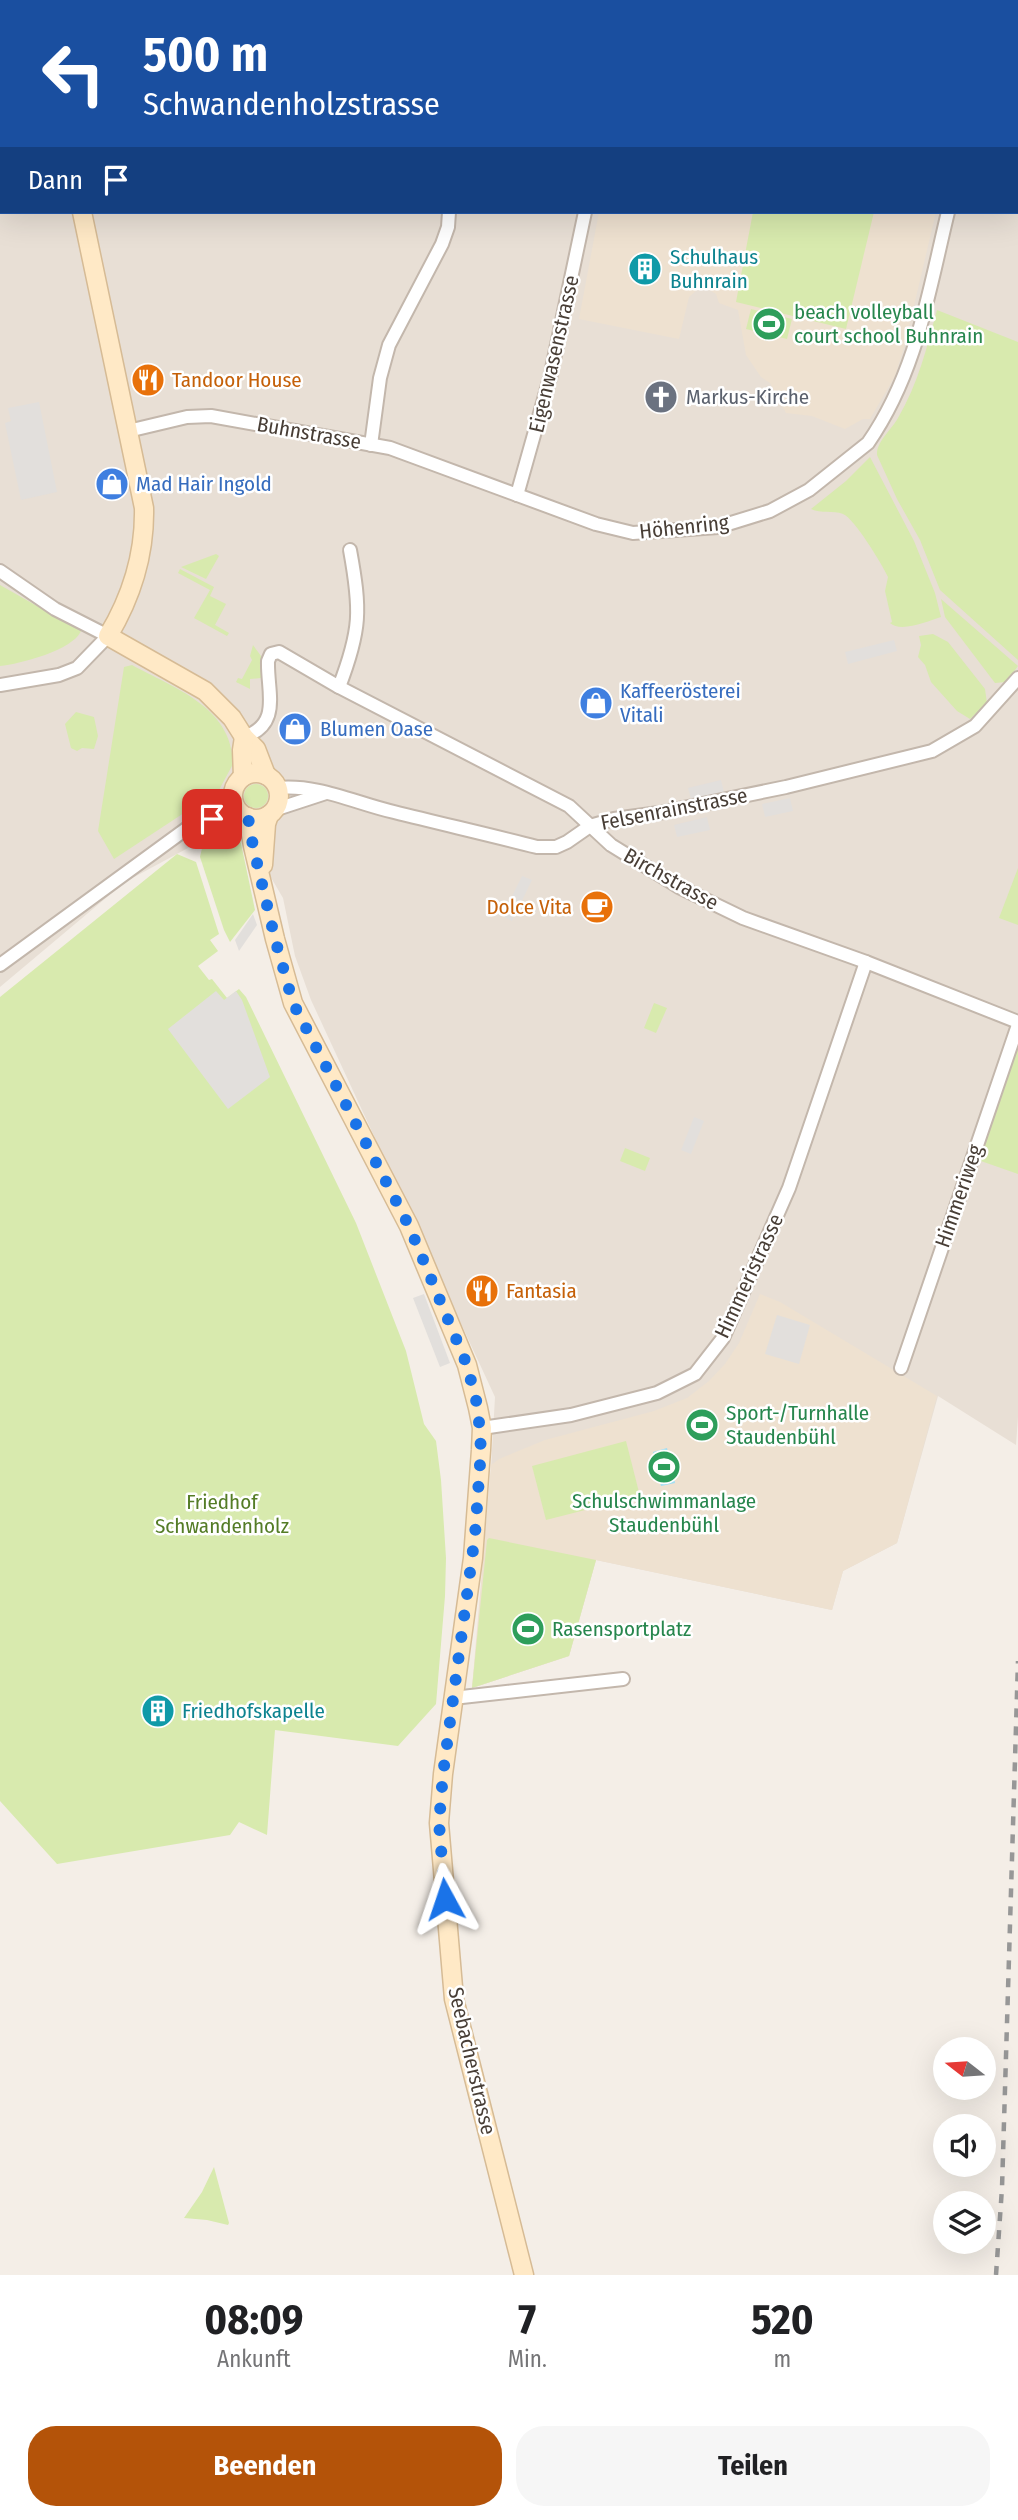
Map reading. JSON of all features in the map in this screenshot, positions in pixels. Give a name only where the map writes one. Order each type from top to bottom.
[{"type":"street","points":[[0,685],[60,675],[77,668],[108,636],[121,615],[135,580],[145,534],[142,492],[82,214]]},
{"type":"street","name":"Buhnstrasse","points":[[128,431],[187,417],[211,416],[371,445],[380,378],[389,345],[442,244],[448,228],[449,214]]},
{"type":"street","name":"Eigenwasenstrasse","points":[[517,495],[554,365],[585,214]]},
{"type":"street","name":"Höhenring","points":[[371,445],[390,448],[597,524],[633,533],[718,527],[770,511],[809,490],[868,443],[892,404],[906,375],[917,339],[948,214]]},
{"type":"street","points":[[339,687],[353,646],[358,621],[357,591],[350,550]]},
{"type":"street","points":[[0,571],[55,609],[205,691],[232,718],[244,737],[256,749],[272,782]]},
{"type":"street","name":"Felsenrainstrasse","points":[[244,737],[254,734],[268,721],[268,662],[271,654],[279,652],[339,687],[569,806],[590,826],[614,819],[659,813],[786,787],[932,751],[975,726],[1018,678]]},
{"type":"street","points":[[243,777],[244,737]]},
{"type":"street","points":[[0,965],[186,829],[209,808],[233,793],[238,781],[254,773],[272,782],[303,787],[537,847],[556,847],[590,826]]},
{"type":"street","name":"Seebacherstrasse","points":[[263,883],[266,824],[279,796],[272,782]]},
{"type":"street","name":"Seebacherstrasse","points":[[233,793],[233,800],[244,814],[293,1003],[409,1226],[467,1365],[481,1429],[473,1558],[439,1823],[454,1999],[524,2275]]},
{"type":"street","points":[[186,829],[230,812],[258,818],[326,793]]},
{"type":"street","name":"Birchstrasse","points":[[590,826],[611,845],[706,901],[743,918],[866,962],[1018,1023]]},
{"type":"street","name":"Himmeristrasse","points":[[481,1429],[596,1409],[657,1393],[695,1374],[723,1338],[784,1200],[813,1124],[866,962]]},
{"type":"street","name":"Himmeriweg","points":[[901,1368],[1018,1023]]},
{"type":"street","points":[[453,1698],[623,1679]]},
{"type":"shaded area","points":[[0,214],[1018,214],[1016,1445],[938,1396],[897,1543],[843,1571],[832,1610],[596,1560],[569,1656],[472,1688],[487,1540],[495,1397],[311,1000],[295,956],[283,898],[238,821],[125,882],[0,987]]},
{"type":"shaded area","points":[[599,214],[936,214],[895,376],[870,419],[863,419],[845,429],[812,416],[786,413],[770,383],[761,377],[746,355],[738,310],[719,303],[716,294],[708,289],[697,290],[689,297],[679,339],[579,319]]},
{"type":"shaded area","points":[[39,402],[57,492],[21,500],[5,423],[11,421],[8,408]]},
{"type":"shaded area","points":[[894,640],[897,651],[848,664],[845,652]]},
{"type":"shaded area","points":[[721,780],[724,792],[691,799],[688,788]]},
{"type":"shaded area","points":[[790,798],[793,811],[765,817],[762,804]]},
{"type":"shaded area","points":[[707,817],[710,830],[677,837],[674,825]]},
{"type":"shaded area","points":[[522,876],[532,880],[512,921],[502,916]]},
{"type":"shaded area","points":[[253,914],[257,925],[239,951],[235,940]]},
{"type":"shaded area","points":[[216,991],[224,1000],[236,991],[242,1000],[270,1077],[228,1109],[168,1029]]},
{"type":"shaded area","points":[[694,1117],[704,1121],[691,1154],[681,1150]]},
{"type":"shaded area","points":[[424,1294],[450,1363],[440,1367],[413,1298]]},
{"type":"shaded area","points":[[760,1294],[780,1302],[937,1396],[897,1543],[843,1571],[832,1610],[596,1560],[569,1656],[472,1688],[491,1465],[545,1440],[654,1411],[687,1398],[725,1364],[739,1343]]},
{"type":"shaded area","points":[[777,1315],[810,1325],[799,1364],[765,1354]]},
{"type":"green space","points":[[753,214],[874,214],[846,329],[736,302]]},
{"type":"green space","name":"beach volleyball court school Buhnrain","points":[[751,309],[792,319],[787,339],[746,329]]},
{"type":"green space","points":[[937,310],[1018,342],[1018,660],[940,590],[920,540],[877,455],[879,445],[898,418],[911,392]]},
{"type":"green space","points":[[870,457],[914,541],[935,593],[941,617],[908,627],[890,623],[892,622],[885,591],[888,577],[867,542],[843,514],[811,509],[846,481]]},
{"type":"green space","points":[[216,554],[219,556],[206,579],[181,567]]},
{"type":"green space","points":[[180,569],[214,587],[210,596],[226,604],[215,625],[229,633],[227,636],[194,618],[210,590],[178,573]]},
{"type":"green space","points":[[0,585],[81,631],[76,638],[57,650],[0,666]]},
{"type":"green space","points":[[941,599],[1018,666],[1006,682],[995,683],[945,617]]},
{"type":"green space","points":[[933,634],[948,642],[985,689],[987,703],[970,719],[957,711],[931,682],[925,665],[918,657],[921,645],[919,636]]},
{"type":"green space","points":[[253,645],[261,656],[261,678],[250,679],[250,689],[236,682],[238,678],[242,679],[252,660],[250,656]]},
{"type":"green space","points":[[132,665],[182,691],[211,713],[223,727],[230,744],[233,764],[219,790],[114,859],[98,831],[124,667]]},
{"type":"green space","points":[[76,712],[94,717],[98,736],[94,749],[82,748],[77,751],[71,748],[65,724]]},
{"type":"green space","points":[[256,784],[267,791],[268,796],[261,807],[256,808],[245,801],[244,796],[251,785]]},
{"type":"green space","points":[[227,822],[238,829],[255,910],[230,942],[200,857],[205,835]]},
{"type":"green space","name":"Friedhof Schwandenholz","points":[[177,854],[196,862],[219,934],[210,940],[218,951],[198,966],[227,998],[239,989],[246,997],[356,1223],[406,1351],[424,1424],[436,1441],[446,1558],[436,1704],[398,1746],[275,1730],[267,1835],[239,1822],[230,1835],[57,1864],[0,1801],[0,997]]},
{"type":"green space","points":[[1018,868],[1018,925],[999,918]]},
{"type":"green space","points":[[654,1003],[667,1008],[656,1033],[644,1028]]},
{"type":"green space","points":[[1018,1043],[1018,1174],[978,1160]]},
{"type":"green space","points":[[625,1148],[650,1158],[645,1171],[620,1161]]},
{"type":"green space","points":[[626,1441],[640,1496],[546,1520],[532,1466]]},
{"type":"green space","name":"Rasensportplatz","points":[[489,1538],[596,1560],[569,1656],[472,1688],[487,1540]]},
{"type":"green space","points":[[214,2167],[228,2225],[184,2218],[202,2192]]},
{"type":"water","name":"Schulschwimmanlage Staudenbühl","points":[[667,1448],[675,1483],[661,1486],[653,1452]]},
{"type":"railway","points":[[996,2275],[1002,2188],[1018,1661]]},
{"type":"place","name":"Schulhaus Buhnrain","points":[[645,269]]},
{"type":"place","name":"beach volleyball court school Buhnrain","points":[[769,324]]},
{"type":"place","name":"Tandoor House","points":[[148,380]]},
{"type":"place","name":"Markus-Kirche","points":[[661,397]]},
{"type":"place","name":"Mad Hair Ingold","points":[[112,484]]},
{"type":"place","name":"Kaffeerösterei Vitali","points":[[596,703]]},
{"type":"place","name":"Blumen Oase","points":[[295,729]]},
{"type":"place","name":"Dolce Vita","points":[[597,907]]},
{"type":"place","name":"Fantasia","points":[[482,1291]]},
{"type":"place","name":"Sport-/Turnhalle Staudenbühl","points":[[702,1425]]},
{"type":"place","name":"Schulschwimmanlage Staudenbühl","points":[[664,1467]]},
{"type":"place","name":"Rasensportplatz","points":[[528,1629]]},
{"type":"place","name":"Friedhofskapelle","points":[[158,1711]]},
{"type":"route","points":[[212,819],[239,811],[248,817],[275,939],[293,1003],[409,1226],[467,1365],[478,1408],[481,1450],[473,1558],[443,1774],[439,1823],[445,1899]]}]
